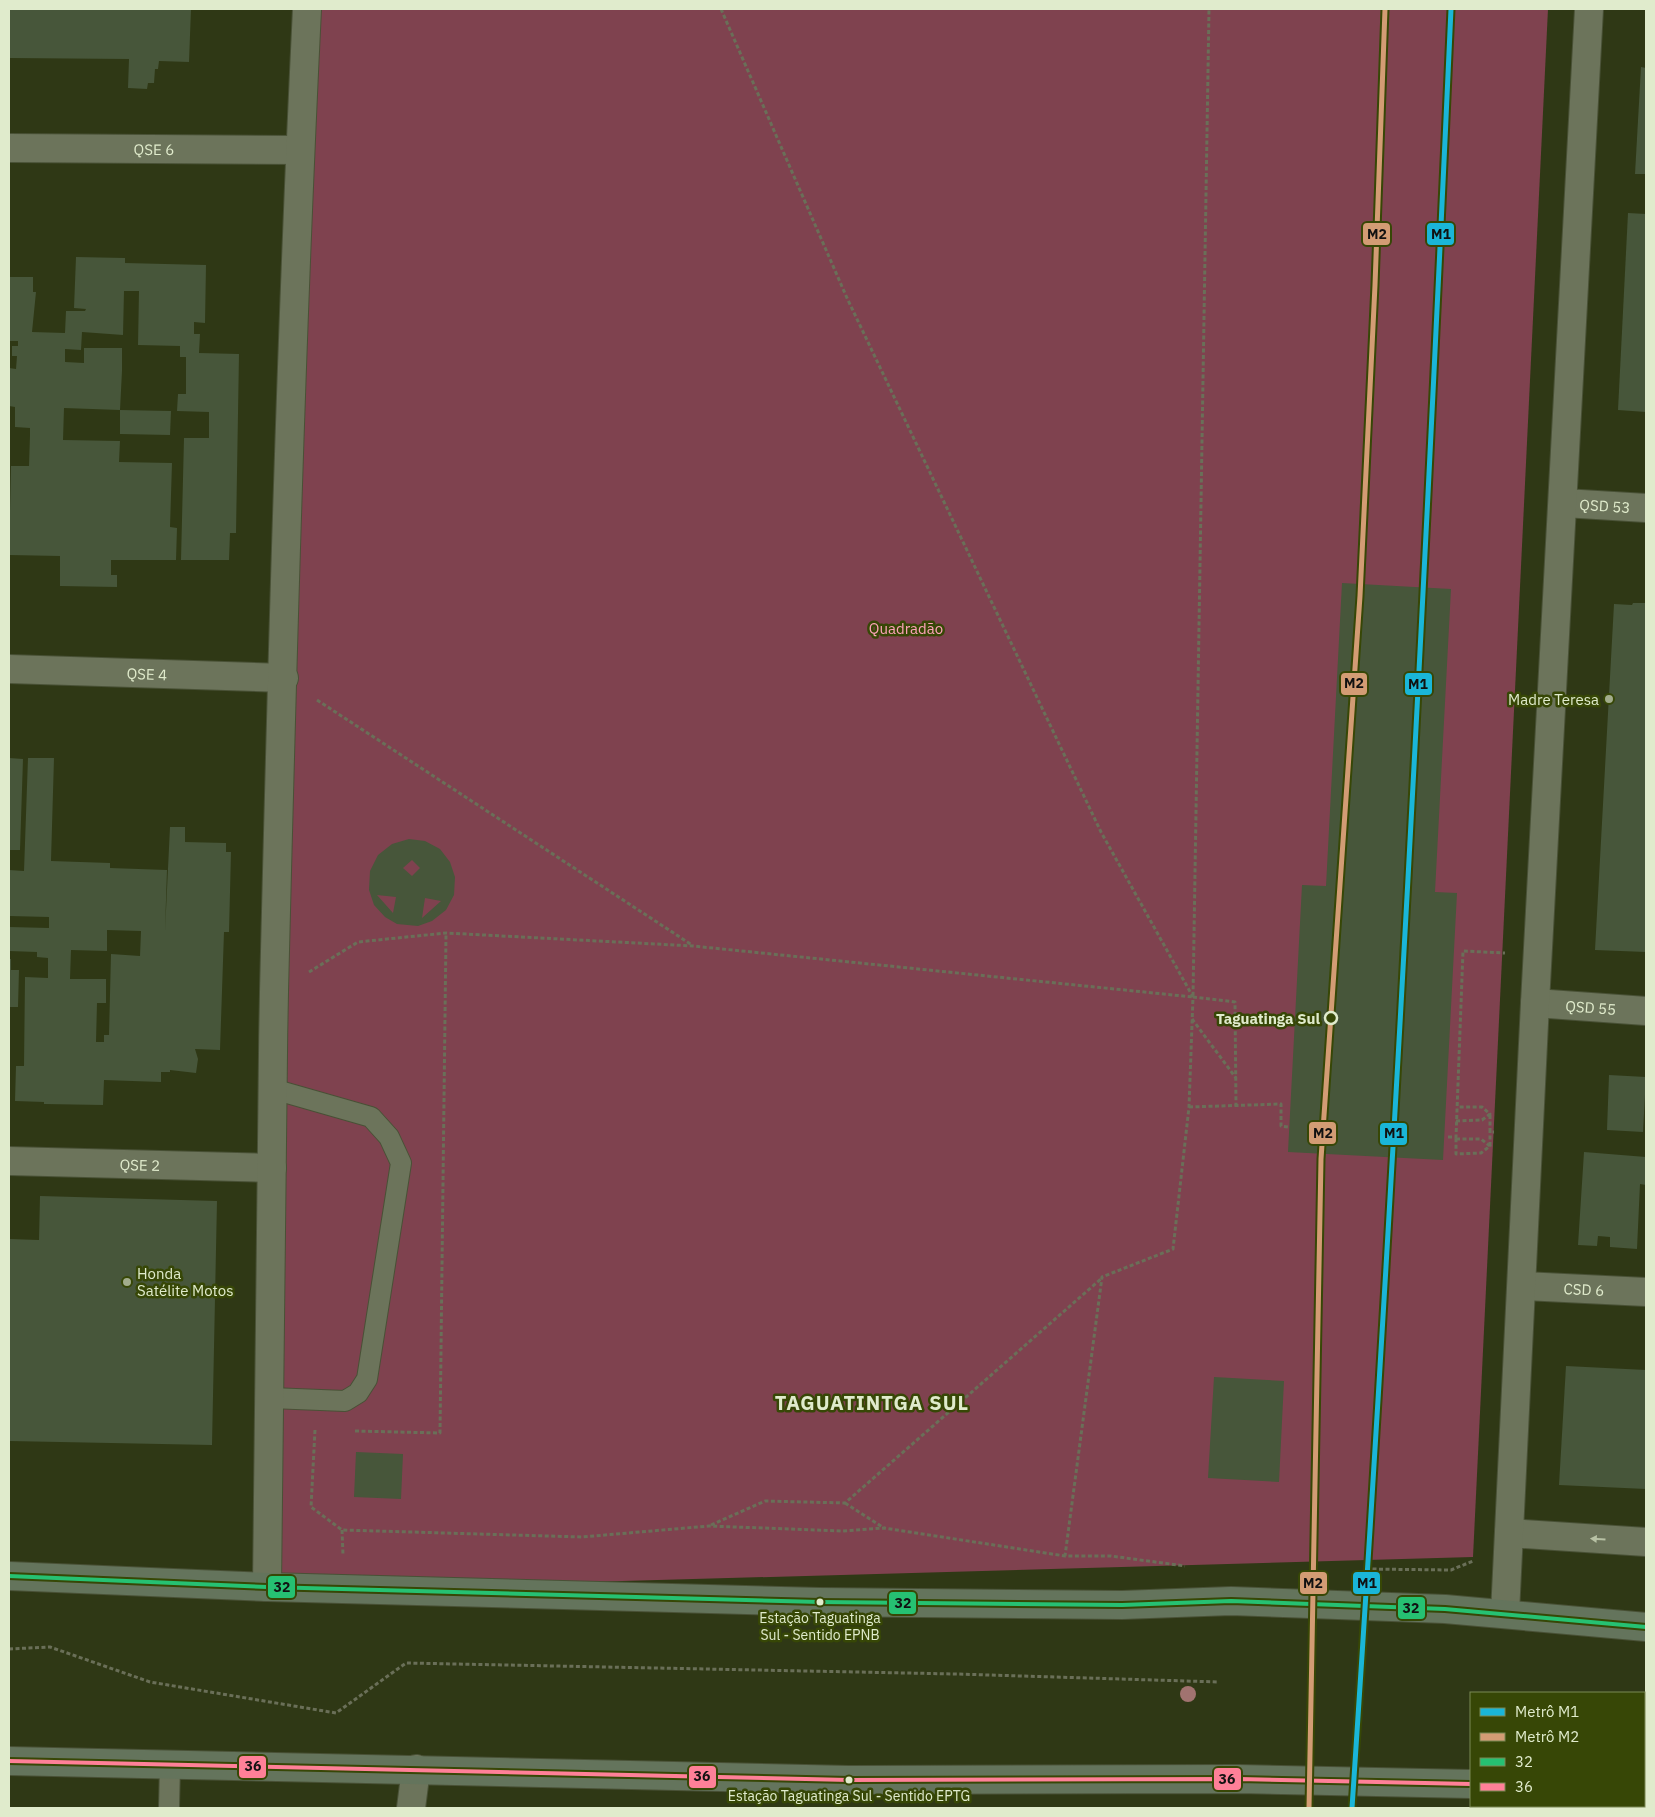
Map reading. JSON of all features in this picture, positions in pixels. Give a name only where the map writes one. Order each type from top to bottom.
[{"type":"highway","points":[[9,1576],[267,1587],[820,1602],[1122,1605],[1231,1601],[1445,1609],[1646,1626]]},
{"type":"highway","points":[[9,1761],[849,1780],[1239,1779],[1467,1784]]},
{"type":"street","points":[[267,1587],[271,1398],[274,994],[300,150],[307,9]]},
{"type":"street","points":[[1505,1613],[1512,1452],[1523,1286],[1535,1003],[1564,503],[1589,9]]},
{"type":"street","name":"QSE 6","points":[[9,148],[300,150]]},
{"type":"street","name":"QSD 53","points":[[1564,503],[1646,508]]},
{"type":"street","name":"QSE 4","points":[[9,670],[284,678]]},
{"type":"street","name":"QSD 55","points":[[1535,1003],[1646,1011]]},
{"type":"street","name":"QSE 2","points":[[9,1161],[272,1168]]},
{"type":"street","name":"CSD 6","points":[[1523,1286],[1646,1292]]},
{"type":"street","points":[[1509,1533],[1646,1542]]},
{"type":"street","points":[[411,1808],[416,1769]]},
{"type":"lane","points":[[271,1398],[345,1401],[358,1393],[367,1379],[401,1163],[389,1137],[370,1117],[273,1089]]},
{"type":"lane","points":[[169,1808],[170,1765]]},
{"type":"path","points":[[721,9],[847,298],[1101,832],[1193,997]]},
{"type":"path","points":[[845,1503],[1102,1277],[1173,1248],[1188,1107],[1193,997],[1209,9]]},
{"type":"path","points":[[284,678],[693,946]]},
{"type":"path","points":[[354,1431],[440,1433],[446,933]]},
{"type":"path","points":[[274,994],[358,942],[446,933],[693,946],[1193,997],[1235,1002],[1236,1106]]},
{"type":"path","points":[[1490,1132],[1490,1146],[1481,1154],[1456,1154],[1463,951],[1538,954]]},
{"type":"path","points":[[1192,1019],[1236,1078]]},
{"type":"path","points":[[1188,1107],[1280,1104],[1281,1126],[1288,1127]]},
{"type":"path","points":[[1456,1121],[1482,1120],[1490,1114],[1482,1107],[1458,1107]]},
{"type":"path","points":[[1448,1137],[1481,1140],[1490,1146]]},
{"type":"path","points":[[1065,1556],[1102,1277]]},
{"type":"path","points":[[306,1430],[324,1430]]},
{"type":"path","points":[[315,1430],[311,1507],[342,1530],[582,1537],[709,1526],[842,1531],[884,1528],[1065,1556],[1111,1556],[1174,1566],[1194,1566]]},
{"type":"path","points":[[709,1526],[765,1501],[845,1503],[884,1528]]},
{"type":"path","points":[[1360,1569],[1451,1570],[1473,1561],[1482,1541],[1509,1533]]},
{"type":"path","points":[[9,1650],[50,1647],[150,1682],[336,1713],[406,1663],[946,1674],[1219,1682]]},
{"type":"green space","name":"Quadradão","points":[[313,9],[1548,9],[1473,1557],[344,1589],[267,1587]]},
{"type":"building","points":[[9,9],[191,9],[189,62],[159,61],[158,69],[155,69],[154,83],[148,83],[147,89],[128,88],[129,59],[9,58]]},
{"type":"building","points":[[1641,67],[1646,68],[1646,174],[1635,174]]},
{"type":"building","points":[[1628,213],[1646,214],[1646,412],[1618,410]]},
{"type":"building","points":[[76,257],[125,258],[125,263],[206,265],[205,323],[194,322],[194,334],[200,334],[199,353],[239,354],[236,533],[230,533],[229,560],[181,560],[184,438],[209,438],[209,412],[177,411],[178,394],[186,394],[186,357],[180,357],[180,346],[138,345],[139,291],[124,291],[123,335],[82,332],[81,350],[65,349],[65,362],[84,363],[84,348],[122,348],[122,371],[120,410],[64,408],[63,440],[120,441],[119,462],[172,463],[170,527],[177,528],[176,560],[111,560],[111,575],[117,575],[117,587],[60,586],[60,556],[9,555],[11,466],[29,466],[30,428],[15,427],[15,407],[9,406],[9,368],[16,369],[17,356],[12,356],[12,346],[18,346],[18,341],[9,341],[9,277],[33,277],[33,292],[36,292],[32,332],[65,333],[66,311],[85,311],[86,309],[74,308]]},
{"type":"building","points":[[120,410],[171,411],[170,435],[120,434]]},
{"type":"building","points":[[1342,583],[1451,589],[1435,892],[1457,893],[1443,1160],[1288,1152],[1302,885],[1326,886]]},
{"type":"building","points":[[1633,603],[1646,603],[1646,952],[1595,950],[1614,604],[1632,605]]},
{"type":"building","points":[[9,758],[23,759],[20,850],[9,850]]},
{"type":"building","points":[[28,758],[54,758],[51,861],[110,863],[110,868],[167,870],[165,931],[170,827],[185,827],[185,842],[226,843],[226,852],[231,852],[229,932],[224,932],[220,1050],[195,1049],[198,1059],[196,1073],[170,1070],[170,1072],[161,1072],[161,1082],[104,1080],[103,1105],[44,1104],[44,1102],[15,1101],[16,1066],[24,1066],[25,977],[48,978],[48,958],[37,957],[37,952],[9,951],[9,927],[49,928],[49,917],[9,916],[9,870],[24,871]],"holes":[[[107,930],[141,931],[140,956],[111,954],[109,1035],[104,1035],[104,1042],[96,1042],[97,1003],[106,1003],[106,979],[70,979],[71,950],[107,951]]]},
{"type":"building","points":[[409,839],[425,841],[440,849],[450,862],[455,877],[454,895],[446,910],[432,921],[418,926],[397,924],[385,917],[374,905],[369,890],[370,871],[378,855],[392,844]],"holes":[[[412,860],[420,868],[412,876],[403,868]],[[377,895],[396,897],[393,913]],[[425,898],[441,901],[422,918]]]},
{"type":"building","points":[[9,959],[11,959],[11,970],[19,970],[18,1007],[9,1007]]},
{"type":"building","points":[[1609,1075],[1646,1077],[1643,1132],[1607,1130]]},
{"type":"building","points":[[1584,1152],[1646,1157],[1646,1185],[1640,1184],[1637,1249],[1610,1247],[1610,1237],[1598,1236],[1597,1246],[1578,1245]]},
{"type":"building","points":[[40,1196],[217,1201],[212,1445],[9,1441],[9,1239],[39,1240]]},
{"type":"building","points":[[1566,1366],[1646,1370],[1646,1489],[1559,1485]]},
{"type":"building","points":[[1214,1377],[1284,1381],[1279,1482],[1208,1478]]},
{"type":"building","points":[[356,1452],[403,1454],[401,1499],[354,1497]]},
{"type":"metro line","name":"M2","points":[[1309,1808],[1321,1159],[1360,596],[1375,285],[1385,9]]},
{"type":"metro line","name":"M1","points":[[1352,1808],[1381,1359],[1406,909],[1451,9]]},
{"type":"transit line","name":"32","points":[[9,1576],[267,1587],[820,1602],[1122,1605],[1231,1601],[1445,1609],[1646,1627]]},
{"type":"transit line","name":"36","points":[[9,1761],[849,1780],[1239,1779],[1470,1784]]},
{"type":"place","name":"Madre Teresa","points":[[1609,699]]},
{"type":"place","name":"Taguatinga Sul","points":[[1331,1018]]},
{"type":"place","name":"Honda Satélite Motos","points":[[127,1282]]},
{"type":"place","name":"Estação Taguatinga Sul - Sentido EPNB","points":[[820,1602]]},
{"type":"place","name":"Estação Taguatinga Sul - Sentido EPTG","points":[[849,1780]]},
{"type":"district","name":"TAGUATINTGA SUL","points":[[872,1402]]}]
